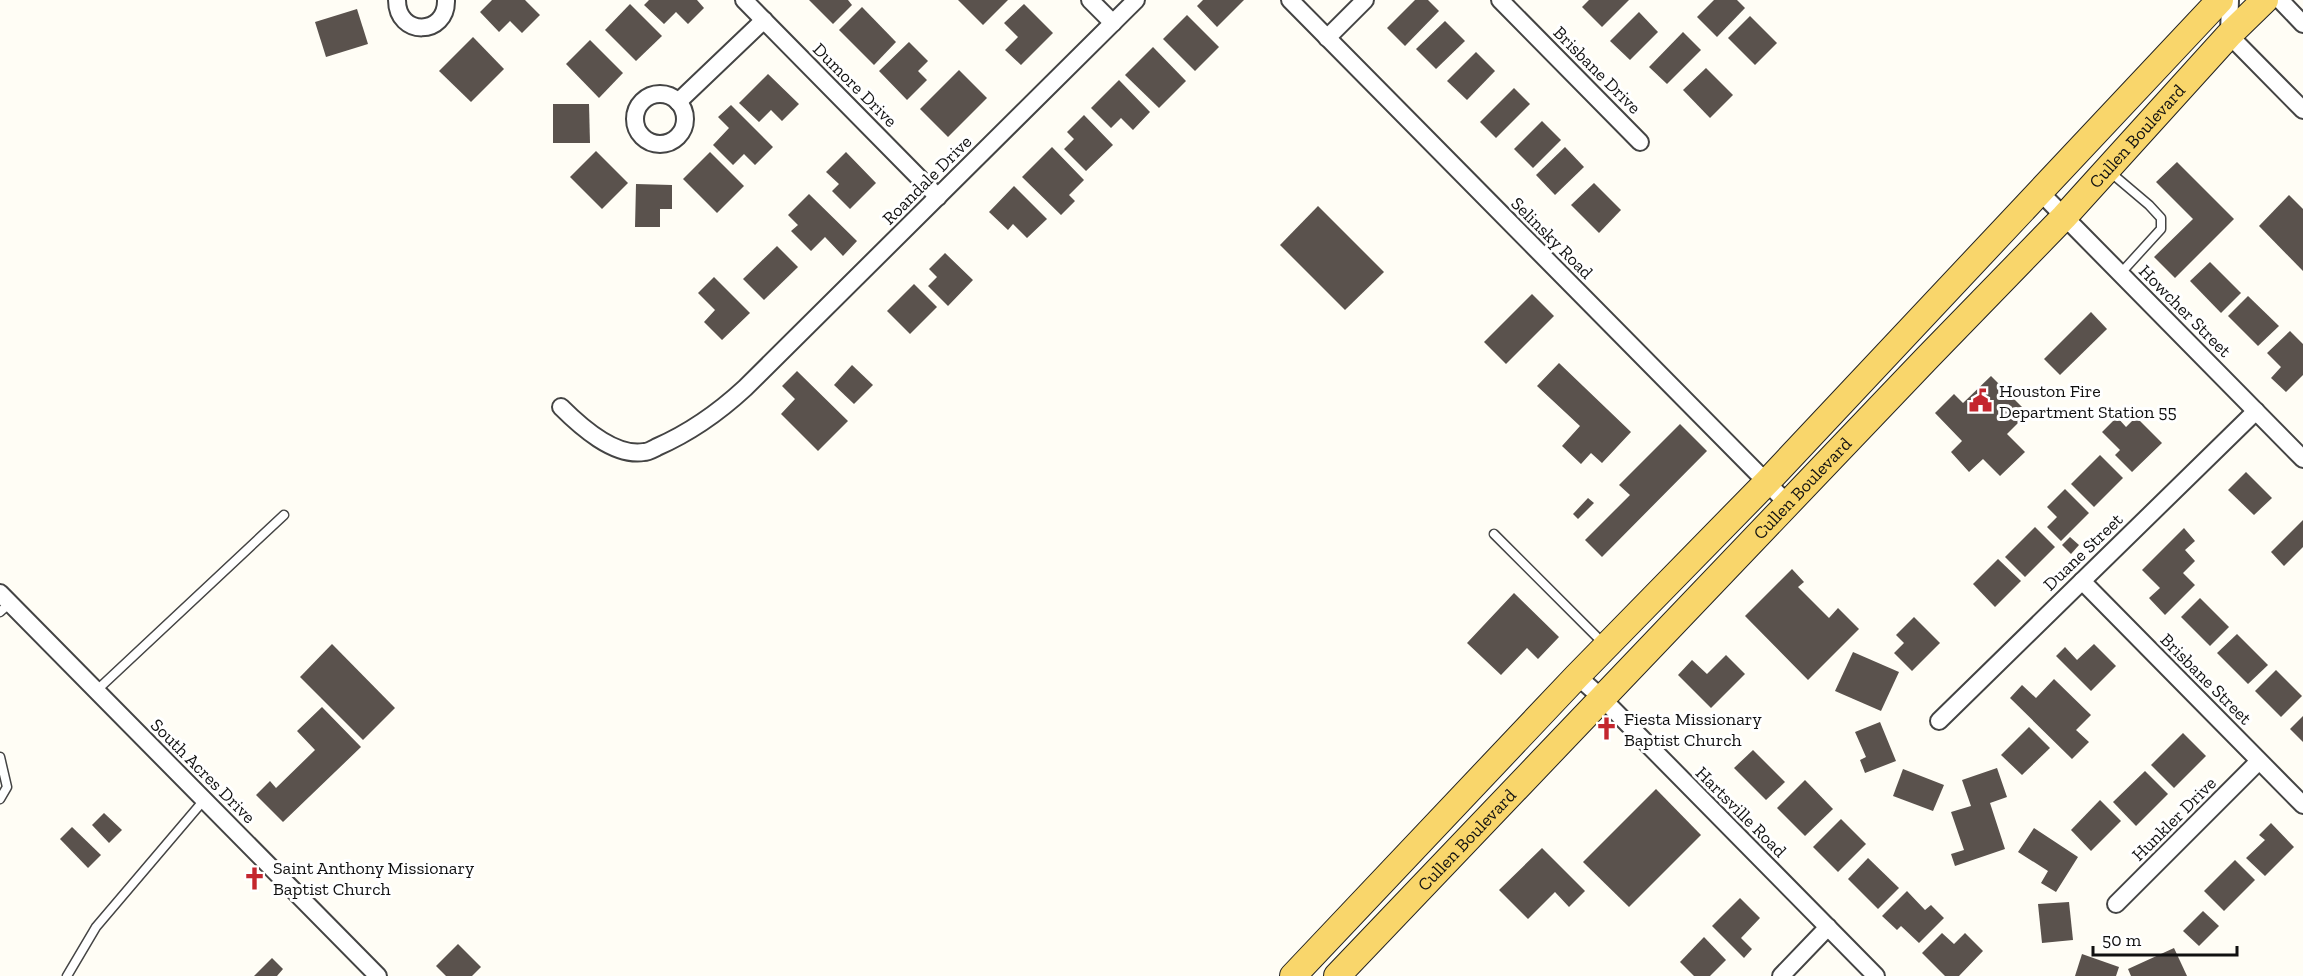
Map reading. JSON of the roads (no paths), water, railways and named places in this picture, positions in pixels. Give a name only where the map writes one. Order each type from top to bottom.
[{"type":"main road","name":"Cullen Boulevard","points":[[1293,976],[1577,676],[1767,482],[2038,191],[2220,0]]},
{"type":"main road","name":"Cullen Boulevard","points":[[1337,976],[1787,503],[2064,217],[2229,35],[2265,0]]},
{"type":"main road","points":[[1905,334],[1927,358]]},
{"type":"main road","points":[[1416,848],[1439,871]]},
{"type":"street","points":[[397,0],[400,15],[405,22],[420,28],[436,24],[442,18],[446,10],[446,0]]},
{"type":"street","name":"Dumore Drive","points":[[744,0],[938,197]]},
{"type":"street","points":[[1090,0],[1113,23]]},
{"type":"street","name":"Roandale Drive","points":[[561,407],[579,425],[602,441],[624,450],[644,453],[704,421],[745,388],[1136,0]]},
{"type":"street","name":"Selinsky Road","points":[[1290,0],[1787,503]]},
{"type":"street","points":[[1327,38],[1365,0]]},
{"type":"street","name":"Brisbane Drive","points":[[1500,0],[1640,142]]},
{"type":"street","points":[[2230,0],[2229,35],[2303,110]]},
{"type":"street","points":[[2280,0],[2303,24]]},
{"type":"street","points":[[678,102],[764,20]]},
{"type":"street","name":"Howcher Street","points":[[2038,191],[2303,459]]},
{"type":"street","name":"Duane Street","points":[[1939,722],[2256,411]]},
{"type":"street","name":"Brisbane Street","points":[[2082,581],[2303,805]]},
{"type":"street","name":"South Acres Drive","points":[[3,603],[96,691],[378,976]]},
{"type":"street","name":"Hartsville Road","points":[[1577,676],[1603,699],[1876,976]]},
{"type":"street","name":"Hunkler Drive","points":[[2116,904],[2259,761]]},
{"type":"street","points":[[1781,976],[1828,927]]},
{"type":"lane","points":[[2106,170],[2150,205],[2161,218],[2161,229],[2120,274]]},
{"type":"lane","points":[[96,691],[285,515]]},
{"type":"lane","points":[[1494,534],[1607,646]]},
{"type":"lane","points":[[0,757],[7,787],[0,799]]},
{"type":"lane","points":[[67,976],[96,927],[204,800]]},
{"type":"place","name":"Houston Fire Department Station 55","points":[[1981,401]]},
{"type":"place","name":"Fiesta Missionary Baptist Church","points":[[1606,729]]},
{"type":"place","name":"Saint Anthony Missionary Baptist Church","points":[[255,878]]}]
